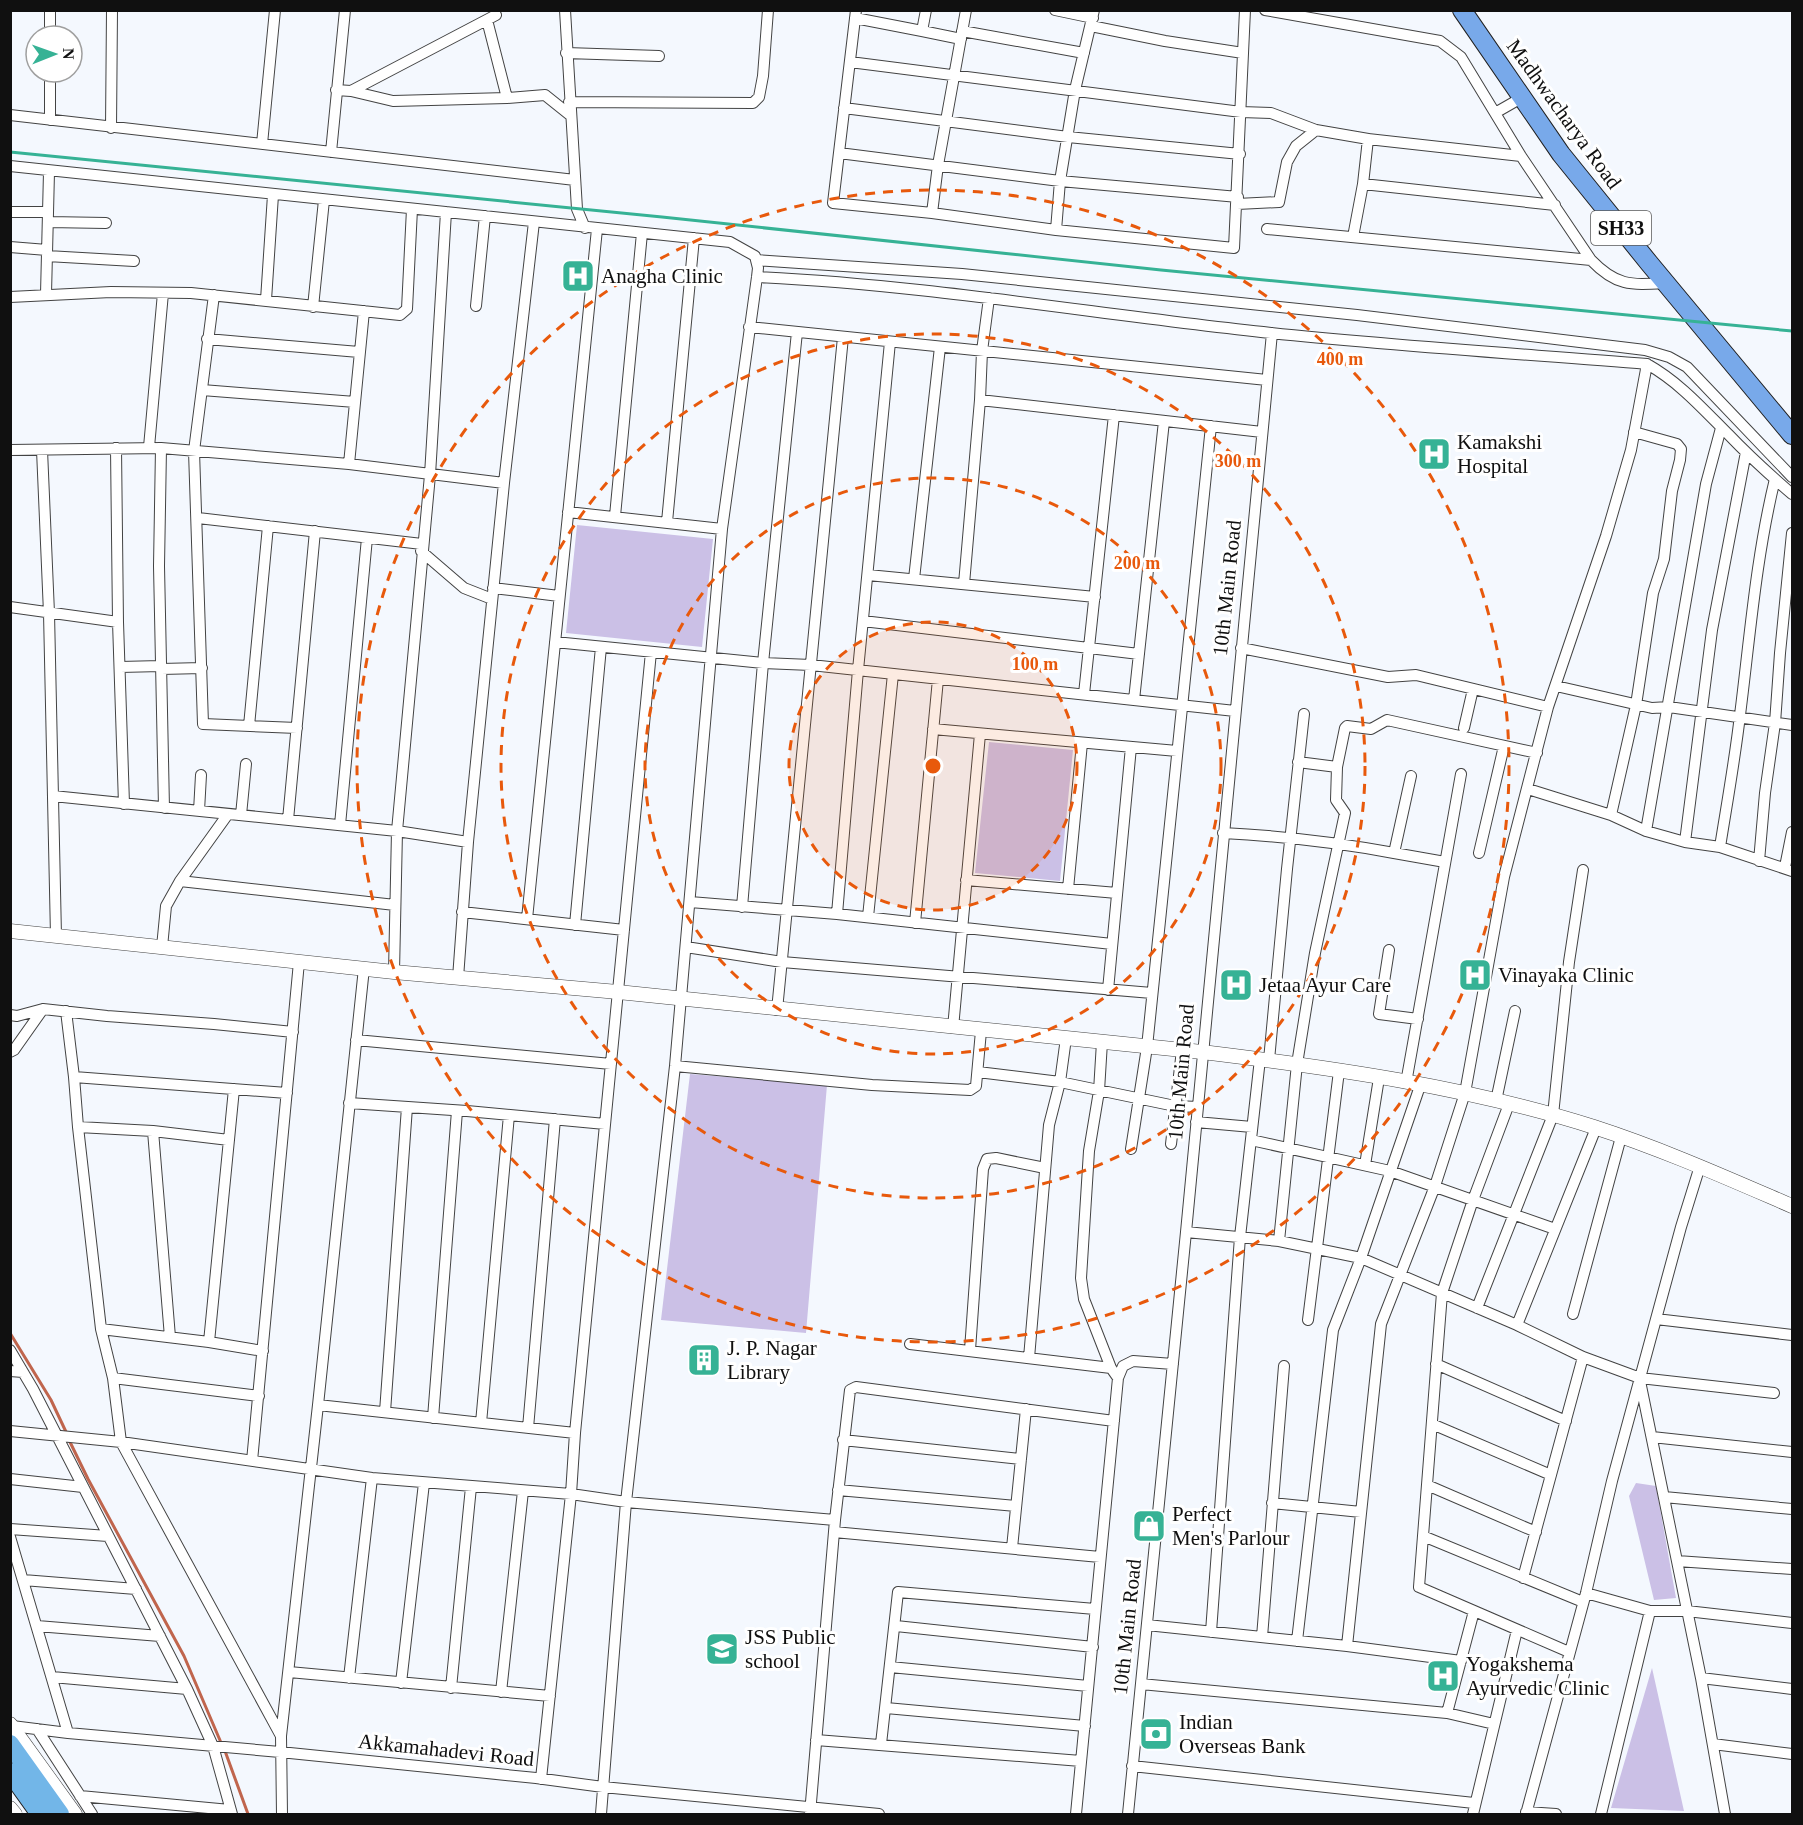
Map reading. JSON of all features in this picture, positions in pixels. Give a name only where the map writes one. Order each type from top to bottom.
[{"type":"highway","points":[[11,1730],[60,1815]]},
{"type":"highway","points":[[10,1772],[40,1815]]},
{"type":"main road","name":"Madhwacharya Road","points":[[1462,10],[1561,154],[1792,435]]},
{"type":"street","points":[[111,128],[112,10]]},
{"type":"street","points":[[262,144],[275,10]]},
{"type":"street","points":[[331,152],[345,10]]},
{"type":"street","points":[[565,10],[577,209],[585,228]]},
{"type":"street","points":[[569,102],[753,103],[759,97],[763,76],[768,10]]},
{"type":"street","points":[[922,31],[927,10]]},
{"type":"street","points":[[932,213],[938,165],[966,10]]},
{"type":"street","points":[[1055,10],[1092,18],[1165,41],[1243,53]]},
{"type":"street","points":[[1084,53],[922,31],[884,16],[856,14],[833,203],[932,213],[1056,230],[1234,248],[1245,10]]},
{"type":"street","points":[[1265,10],[1440,41],[1461,57],[1521,156],[1591,260],[1604,274],[1621,282],[1641,284],[1665,282]]},
{"type":"street","points":[[351,91],[491,18],[507,98]]},
{"type":"street","points":[[1056,230],[1060,181],[1076,90],[1092,18]]},
{"type":"street","points":[[566,53],[659,56]]},
{"type":"street","points":[[850,62],[1241,112],[1272,113],[1316,130],[1374,140]]},
{"type":"street","points":[[50,84],[50,120]]},
{"type":"street","points":[[336,90],[351,91],[393,101],[545,95],[570,115]]},
{"type":"street","points":[[1496,113],[1523,98]]},
{"type":"street","points":[[844,108],[1068,137],[1240,153]]},
{"type":"street","points":[[10,115],[575,180]]},
{"type":"street","points":[[839,153],[1060,181],[1238,200],[1279,202],[1287,162],[1296,146],[1316,130]]},
{"type":"street","points":[[1353,237],[1363,184],[1368,139],[1521,156]]},
{"type":"street","points":[[10,166],[49,172],[730,242],[755,256],[757,277],[722,529],[675,1066],[626,1502],[601,1815]]},
{"type":"street","points":[[46,294],[49,172]]},
{"type":"street","points":[[1363,184],[1555,205]]},
{"type":"street","points":[[266,300],[273,195]]},
{"type":"street","points":[[313,307],[324,200]]},
{"type":"street","points":[[10,297],[111,292],[214,295],[400,315],[407,309],[412,209]]},
{"type":"street","points":[[10,212],[106,223]]},
{"type":"street","points":[[394,972],[397,831],[430,475],[446,212]]},
{"type":"street","points":[[476,306],[485,216]]},
{"type":"street","points":[[458,978],[468,842],[504,483],[534,222]]},
{"type":"street","points":[[527,919],[597,229]]},
{"type":"street","points":[[1267,229],[1591,260]]},
{"type":"street","points":[[615,516],[642,233]]},
{"type":"street","points":[[667,522],[694,238]]},
{"type":"street","points":[[10,247],[47,253],[134,261]]},
{"type":"street","points":[[756,260],[962,274],[1357,315],[1646,350],[1669,357],[1687,367],[1792,477]]},
{"type":"street","points":[[757,277],[989,298],[1272,333],[1647,364],[1668,376],[1792,494]]},
{"type":"street","points":[[149,447],[163,293]]},
{"type":"street","points":[[214,295],[194,452],[198,518],[203,724],[297,728]]},
{"type":"street","points":[[964,584],[982,351],[989,298]]},
{"type":"street","points":[[349,464],[364,311]]},
{"type":"street","points":[[749,327],[1267,380]]},
{"type":"street","points":[[742,907],[763,663],[797,332]]},
{"type":"street","name":"10th Main Road","points":[[1128,1815],[1272,333]]},
{"type":"street","points":[[777,1010],[843,337]]},
{"type":"street","points":[[207,339],[359,352]]},
{"type":"street","points":[[837,914],[890,342]]},
{"type":"street","points":[[914,579],[940,347]]},
{"type":"street","points":[[1347,1646],[1381,1324],[1435,1186],[1465,1093],[1504,877],[1548,707],[1606,536],[1634,432],[1647,364]]},
{"type":"street","points":[[202,390],[356,402]]},
{"type":"street","points":[[980,400],[1262,432]]},
{"type":"street","points":[[1084,694],[1114,415]]},
{"type":"street","points":[[1134,700],[1164,421]]},
{"type":"street","points":[[1131,1149],[1147,1047],[1211,426]]},
{"type":"street","points":[[1646,831],[1706,484],[1721,428]]},
{"type":"street","points":[[1611,815],[1636,705],[1653,593],[1664,559],[1672,491],[1681,449],[1677,444],[1634,432]]},
{"type":"street","points":[[10,450],[149,447],[349,464],[504,483]]},
{"type":"street","points":[[116,448],[118,622],[124,804]]},
{"type":"street","points":[[161,448],[159,566],[164,808]]},
{"type":"street","points":[[42,450],[49,612],[56,936]]},
{"type":"street","points":[[1685,842],[1712,630],[1746,452]]},
{"type":"street","points":[[1720,847],[1740,717],[1756,572],[1775,479]]},
{"type":"street","points":[[568,512],[722,529]]},
{"type":"street","points":[[198,518],[367,537],[422,548],[464,588],[493,593],[559,596]]},
{"type":"street","points":[[249,726],[268,526]]},
{"type":"street","points":[[288,820],[315,531]]},
{"type":"street","points":[[1759,861],[1775,723],[1792,533]]},
{"type":"street","points":[[340,825],[367,537]]},
{"type":"street","points":[[868,574],[1095,597]]},
{"type":"street","points":[[10,607],[118,622]]},
{"type":"street","points":[[863,621],[1139,654]]},
{"type":"street","points":[[555,642],[763,663],[811,665],[1235,711]]},
{"type":"street","points":[[575,925],[601,647]]},
{"type":"street","points":[[1241,648],[1388,677],[1416,675],[1548,707]]},
{"type":"street","points":[[541,1779],[571,1494],[651,652]]},
{"type":"street","points":[[120,667],[202,668]]},
{"type":"street","points":[[868,917],[893,674]]},
{"type":"street","points":[[915,923],[938,678]]},
{"type":"street","points":[[1556,686],[1652,708],[1669,707],[1792,724]]},
{"type":"street","points":[[1464,728],[1473,689]]},
{"type":"street","points":[[1211,1632],[1240,1237],[1252,1127],[1264,1059],[1304,714]]},
{"type":"street","points":[[1279,1241],[1297,1064],[1315,953],[1345,810],[1336,800],[1337,767],[1345,727],[1371,729],[1388,720],[1537,753]]},
{"type":"street","points":[[933,729],[1177,751]]},
{"type":"street","points":[[953,1028],[980,734]]},
{"type":"street","points":[[1068,889],[1082,743]]},
{"type":"street","points":[[1479,853],[1504,746]]},
{"type":"street","points":[[1108,990],[1131,747]]},
{"type":"street","points":[[1298,762],[1337,767]]},
{"type":"street","points":[[241,815],[246,764]]},
{"type":"street","points":[[1297,1641],[1333,1330],[1361,1258],[1390,1171],[1413,1084],[1418,1019],[1461,774]]},
{"type":"street","points":[[199,811],[201,775]]},
{"type":"street","points":[[1394,853],[1411,776]]},
{"type":"street","points":[[1527,789],[1611,815],[1646,831],[1685,842],[1720,847],[1789,869],[1792,832]]},
{"type":"street","points":[[53,796],[397,831],[468,842]]},
{"type":"street","points":[[162,947],[166,906],[180,881],[228,814]]},
{"type":"street","points":[[1223,833],[1338,842],[1445,862]]},
{"type":"street","points":[[1478,1308],[1553,1115],[1569,962],[1583,870]]},
{"type":"street","points":[[966,880],[1117,893]]},
{"type":"street","points":[[180,881],[395,905]]},
{"type":"street","points":[[690,902],[868,917],[1112,944]]},
{"type":"street","points":[[462,912],[624,930]]},
{"type":"street","points":[[10,931],[394,972],[1202,1052],[1297,1064],[1465,1093],[1553,1115],[1596,1128],[1700,1166],[1792,1206]]},
{"type":"street","points":[[686,947],[782,962],[1152,993]]},
{"type":"street","points":[[1389,950],[1379,1014],[1418,1019]]},
{"type":"street","points":[[252,1461],[299,962]]},
{"type":"street","points":[[282,1815],[281,1736],[364,968]]},
{"type":"street","points":[[10,1016],[43,1009],[293,1032]]},
{"type":"street","points":[[10,1052],[14,1050],[43,1009]]},
{"type":"street","points":[[66,1011],[101,1329],[113,1378],[121,1442],[281,1736]]},
{"type":"street","points":[[1515,1011],[1503,1102],[1442,1293],[1419,1587],[1569,1652]]},
{"type":"street","points":[[675,1066],[872,1085],[970,1090],[976,1086],[981,1031]]},
{"type":"street","points":[[1029,1358],[1049,1125],[1060,1082],[1066,1038]]},
{"type":"street","points":[[356,1040],[611,1064]]},
{"type":"street","points":[[1102,1042],[1099,1091],[1089,1151],[1082,1292],[1111,1368],[1118,1378]]},
{"type":"street","points":[[1171,1144],[1182,1050]]},
{"type":"street","points":[[1308,1320],[1339,1071]]},
{"type":"street","points":[[978,1072],[1060,1082],[1174,1106],[1198,1107]]},
{"type":"street","points":[[74,1077],[287,1093]]},
{"type":"street","points":[[1365,1165],[1379,1078]]},
{"type":"street","points":[[209,1342],[234,1089]]},
{"type":"street","points":[[349,1103],[457,1110],[605,1124]]},
{"type":"street","points":[[385,1413],[407,1107]]},
{"type":"street","points":[[433,1418],[457,1110]]},
{"type":"street","points":[[481,1423],[509,1115]]},
{"type":"street","points":[[528,1428],[555,1119]]},
{"type":"street","points":[[1196,1122],[1252,1127]]},
{"type":"street","points":[[78,1127],[153,1131],[228,1140]]},
{"type":"street","points":[[1517,1325],[1596,1128]]},
{"type":"street","points":[[153,1131],[170,1337]]},
{"type":"street","points":[[1573,1314],[1621,1137]]},
{"type":"street","points":[[1251,1140],[1390,1171],[1555,1229]]},
{"type":"street","points":[[970,1350],[983,1169],[987,1160],[996,1158],[1045,1168]]},
{"type":"street","points":[[1556,1815],[1526,1813],[1585,1597],[1612,1481],[1681,1227],[1700,1166]]},
{"type":"street","points":[[1186,1232],[1279,1241],[1361,1258],[1517,1325],[1583,1357],[1640,1378],[1774,1393]]},
{"type":"street","points":[[1656,1319],[1792,1335]]},
{"type":"street","points":[[101,1329],[263,1351]]},
{"type":"street","points":[[910,1344],[1111,1368]]},
{"type":"street","points":[[10,1350],[59,1437],[187,1689],[213,1746],[231,1812],[80,1796]]},
{"type":"street","points":[[1523,1578],[1583,1357]]},
{"type":"street","points":[[1076,1815],[1118,1378],[1123,1366],[1133,1360],[1173,1364]]},
{"type":"street","points":[[1436,1364],[1566,1421]]},
{"type":"street","points":[[1262,1637],[1284,1366]]},
{"type":"street","points":[[10,1371],[23,1372]]},
{"type":"street","points":[[113,1378],[259,1396]]},
{"type":"street","points":[[1640,1378],[1701,1678],[1725,1815]]},
{"type":"street","points":[[810,1811],[848,1393],[853,1387],[1114,1421]]},
{"type":"street","points":[[318,1405],[575,1433]]},
{"type":"street","points":[[1012,1548],[1026,1409]]},
{"type":"street","points":[[1432,1424],[1551,1475]]},
{"type":"street","points":[[10,1431],[121,1442],[372,1478],[571,1494],[1100,1557]]},
{"type":"street","points":[[1652,1437],[1792,1452]]},
{"type":"street","points":[[843,1440],[1021,1459]]},
{"type":"street","points":[[349,1678],[372,1478]]},
{"type":"street","points":[[10,1479],[83,1487]]},
{"type":"street","points":[[401,1683],[424,1483]]},
{"type":"street","points":[[1427,1485],[1536,1532]]},
{"type":"street","points":[[451,1688],[471,1487]]},
{"type":"street","points":[[838,1490],[1016,1506]]},
{"type":"street","points":[[501,1692],[523,1491]]},
{"type":"street","points":[[1664,1497],[1792,1509]]},
{"type":"street","points":[[1272,1503],[1361,1512]]},
{"type":"street","points":[[10,1529],[108,1536]]},
{"type":"street","points":[[1423,1536],[1523,1578],[1585,1597],[1650,1611],[1687,1611],[1792,1623]]},
{"type":"street","points":[[10,1537],[68,1733]]},
{"type":"street","points":[[1677,1562],[1792,1569]]},
{"type":"street","points":[[23,1580],[136,1589]]},
{"type":"street","points":[[881,1744],[898,1592],[1095,1609]]},
{"type":"street","points":[[1447,1713],[1474,1611]]},
{"type":"street","points":[[1601,1815],[1650,1611]]},
{"type":"street","points":[[1147,1625],[1461,1660]]},
{"type":"street","points":[[37,1626],[160,1636]]},
{"type":"street","points":[[896,1626],[1093,1647]]},
{"type":"street","points":[[1132,1766],[1473,1809],[1518,1630]]},
{"type":"street","points":[[890,1667],[1088,1686]]},
{"type":"street","points":[[289,1672],[550,1696]]},
{"type":"street","points":[[52,1677],[187,1689]]},
{"type":"street","points":[[1701,1678],[1792,1689]]},
{"type":"street","points":[[1141,1684],[1447,1713],[1494,1724]]},
{"type":"street","points":[[886,1708],[1085,1726]]},
{"type":"street","points":[[37,1729],[92,1815]]},
{"type":"street","name":"Akkamahadevi Road","points":[[11,1730],[37,1729],[280,1752],[541,1779],[810,1811],[878,1814]]},
{"type":"street","points":[[11,1730],[75,1815]]},
{"type":"street","points":[[816,1740],[1081,1761]]},
{"type":"street","points":[[1713,1744],[1792,1754]]},
{"type":"street","points":[[10,1808],[15,1815]]},
{"type":"shaded area","points":[[577,525],[713,539],[702,647],[566,633]]},
{"type":"shaded area","points":[[989,742],[1073,750],[1060,881],[975,873]]},
{"type":"shaded area","points":[[690,1074],[827,1085],[806,1333],[661,1320]]},
{"type":"shaded area","points":[[1636,1483],[1656,1486],[1676,1598],[1654,1600],[1629,1496]]},
{"type":"shaded area","points":[[1652,1668],[1684,1811],[1611,1808]]},
{"type":"waterway","points":[[10,1333],[51,1400],[67,1434]]},
{"type":"waterway","points":[[69,1440],[184,1656],[222,1745]]},
{"type":"waterway","points":[[225,1751],[248,1814]]},
{"type":"railway","points":[[10,152],[662,217],[1161,270],[1792,331]]},
{"type":"place","name":"Anagha Clinic","points":[[578,276]]},
{"type":"place","name":"Kamakshi Hospital","points":[[1434,454]]},
{"type":"place","name":"Vinayaka Clinic","points":[[1475,975]]},
{"type":"place","name":"Jetaa Ayur Care","points":[[1236,985]]},
{"type":"place","name":"J. P. Nagar Library","points":[[704,1360]]},
{"type":"place","name":"Perfect Men's Parlour","points":[[1149,1526]]},
{"type":"place","name":"JSS Public school","points":[[722,1649]]},
{"type":"place","name":"Yogakshema Ayurvedic Clinic","points":[[1443,1676]]},
{"type":"place","name":"Indian Overseas Bank","points":[[1156,1734]]}]
